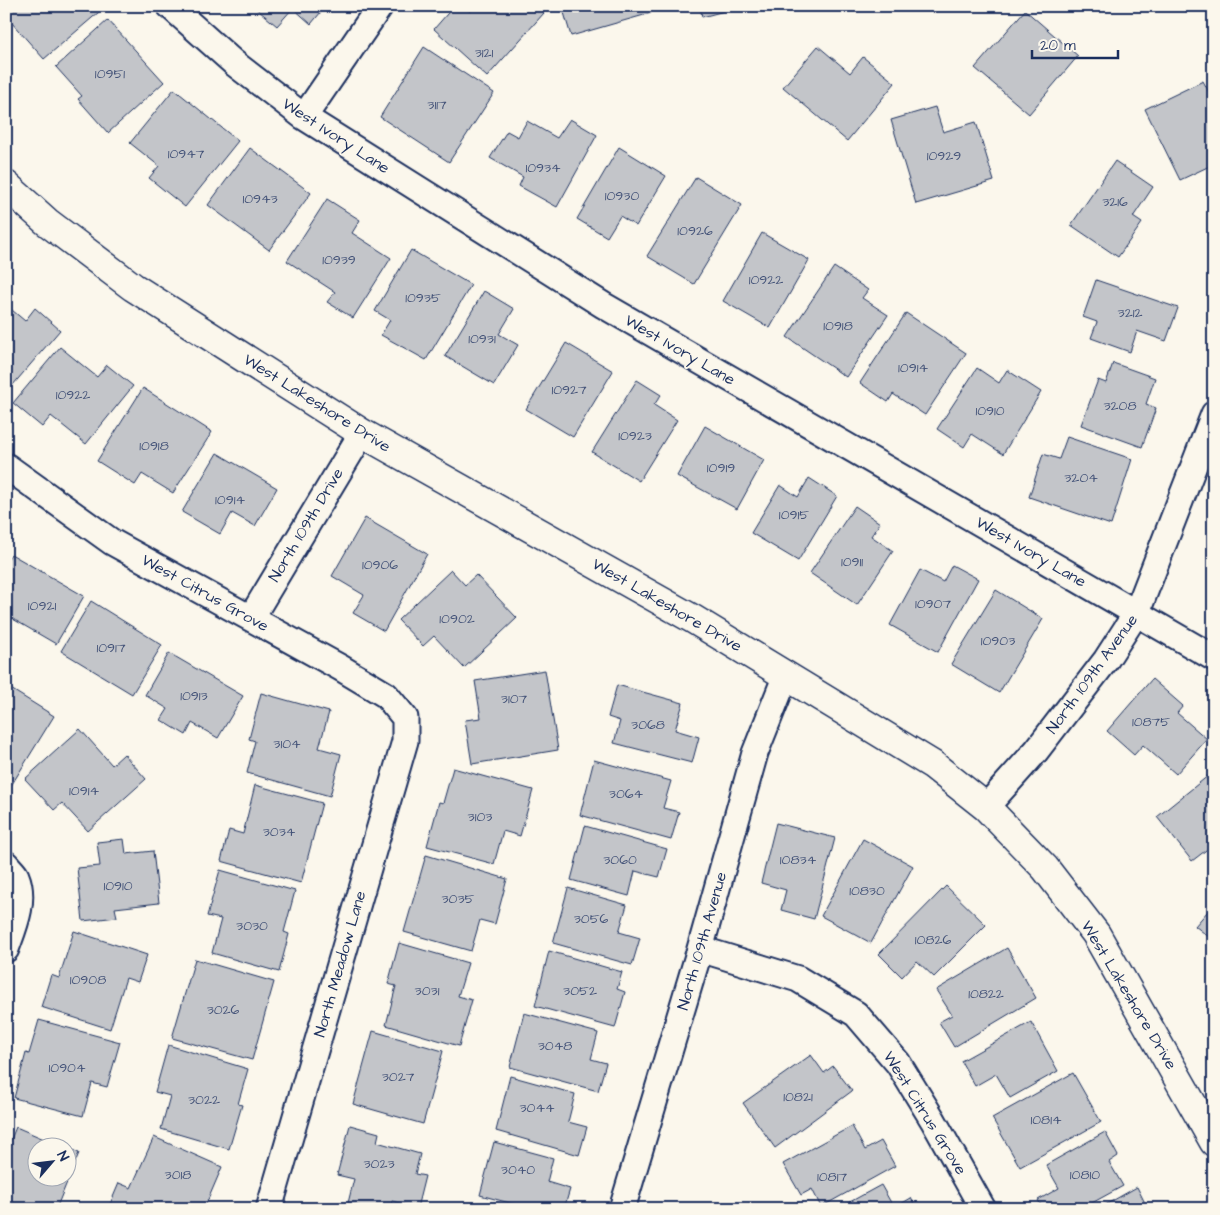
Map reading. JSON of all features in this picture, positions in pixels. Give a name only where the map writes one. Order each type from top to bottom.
[{"type":"street","name":"West Ivory Lane","points":[[170,6],[234,63],[304,117],[603,305],[1214,658]]},
{"type":"street","points":[[304,117],[380,6]]},
{"type":"street","name":"West Lakeshore Drive","points":[[6,185],[47,222],[133,287],[362,433],[540,531],[786,675],[874,731],[933,765],[986,807],[1045,868],[1096,934],[1214,1142]]},
{"type":"street","name":"North 109th Avenue","points":[[986,807],[1036,751],[1106,660],[1137,612],[1214,414]]},
{"type":"street","name":"North 109th Drive","points":[[251,618],[362,433]]},
{"type":"street","name":"West Citrus Grove","points":[[6,466],[112,542],[386,695],[405,718]]},
{"type":"street","name":"North 109th Avenue","points":[[622,1209],[700,949],[755,753],[786,675]]},
{"type":"street","name":"North Meadow Lane","points":[[269,1209],[405,741],[405,718]]},
{"type":"street","points":[[6,864],[16,876],[19,898],[17,919],[6,949]]},
{"type":"street","name":"West Citrus Grove","points":[[700,949],[798,979],[856,1014],[898,1063],[933,1120],[982,1209]]},
{"type":"building","points":[[6,6],[94,6],[99,12],[44,59],[11,22],[6,26]]},
{"type":"building","points":[[253,6],[326,6],[311,24],[293,8],[277,26]]},
{"type":"building","points":[[454,6],[465,6],[470,12],[475,6],[536,6],[544,13],[487,77],[434,29]]},
{"type":"building","points":[[562,6],[649,6],[651,13],[571,36]]},
{"type":"building","points":[[700,6],[743,6],[702,17]]},
{"type":"building","points":[[791,6],[840,6],[791,10]]},
{"type":"building","points":[[1025,10],[1078,56],[1029,114],[975,68]]},
{"type":"building","points":[[108,20],[164,82],[108,133],[78,99],[82,96],[56,67]]},
{"type":"building","points":[[818,46],[850,73],[863,57],[895,83],[847,141],[783,87]]},
{"type":"building","points":[[424,47],[494,93],[449,162],[380,117]]},
{"type":"building","points":[[1203,81],[1214,101],[1214,164],[1180,180],[1145,109]]},
{"type":"building","points":[[174,89],[238,141],[185,207],[149,178],[159,166],[130,143]]},
{"type":"building","points":[[935,107],[943,132],[976,122],[994,181],[916,204],[891,120]]},
{"type":"building","points":[[570,119],[597,135],[557,207],[519,186],[523,177],[490,158],[507,131],[518,137],[527,121],[557,138]]},
{"type":"building","points":[[619,147],[666,176],[636,226],[620,216],[607,237],[577,219]]},
{"type":"building","points":[[250,148],[311,193],[269,250],[208,205]]},
{"type":"building","points":[[1115,161],[1153,187],[1133,217],[1142,223],[1118,257],[1071,225]]},
{"type":"building","points":[[696,177],[742,205],[694,284],[647,256]]},
{"type":"building","points":[[327,199],[360,220],[352,233],[391,258],[353,318],[327,302],[335,292],[287,261]]},
{"type":"building","points":[[762,233],[809,260],[770,328],[723,301]]},
{"type":"building","points":[[411,250],[471,285],[426,360],[381,335],[390,320],[375,311]]},
{"type":"building","points":[[834,267],[868,290],[862,298],[888,315],[846,377],[787,337]]},
{"type":"building","points":[[1096,280],[1178,308],[1166,341],[1137,331],[1130,352],[1091,338],[1097,322],[1083,317]]},
{"type":"building","points":[[484,291],[514,309],[499,334],[518,345],[494,385],[445,356]]},
{"type":"building","points":[[6,305],[25,321],[35,308],[60,330],[12,386],[6,381]]},
{"type":"building","points":[[906,313],[966,353],[925,415],[893,394],[888,402],[860,383]]},
{"type":"building","points":[[566,343],[613,371],[573,437],[526,409]]},
{"type":"building","points":[[60,347],[97,377],[107,365],[133,386],[86,444],[51,416],[42,427],[13,403]]},
{"type":"building","points":[[1113,363],[1155,378],[1146,404],[1156,408],[1142,447],[1081,425],[1098,380],[1106,383]]},
{"type":"building","points":[[977,368],[999,383],[1007,370],[1041,392],[1003,454],[972,434],[964,447],[937,429]]},
{"type":"building","points":[[637,380],[661,395],[654,405],[677,420],[639,481],[592,452]]},
{"type":"building","points":[[143,388],[212,432],[173,493],[142,474],[135,485],[97,461]]},
{"type":"building","points":[[705,426],[764,460],[737,509],[677,476]]},
{"type":"building","points":[[1067,437],[1132,459],[1111,525],[1029,497],[1043,454],[1059,459]]},
{"type":"building","points":[[217,453],[277,488],[255,526],[232,513],[220,534],[182,512]]},
{"type":"building","points":[[809,478],[837,496],[798,561],[751,533],[780,485],[798,497]]},
{"type":"building","points":[[855,506],[880,523],[871,536],[893,551],[857,605],[810,573]]},
{"type":"building","points":[[365,518],[427,554],[384,631],[353,613],[364,595],[332,576]]},
{"type":"building","points":[[11,554],[84,596],[56,644],[6,615],[6,562]]},
{"type":"building","points":[[952,565],[978,579],[938,652],[890,625],[920,570],[943,582]]},
{"type":"building","points":[[451,570],[465,585],[476,575],[517,618],[464,668],[434,636],[423,646],[398,620]]},
{"type":"building","points":[[996,590],[1043,619],[999,693],[951,664]]},
{"type":"building","points":[[91,601],[162,645],[132,694],[61,651]]},
{"type":"building","points":[[169,653],[243,696],[218,738],[192,723],[186,735],[161,720],[168,709],[145,695]]},
{"type":"building","points":[[545,670],[558,750],[472,764],[465,720],[481,718],[475,681]]},
{"type":"building","points":[[1152,679],[1183,706],[1177,713],[1207,739],[1176,774],[1143,745],[1134,755],[1107,731]]},
{"type":"building","points":[[617,685],[683,703],[675,730],[699,737],[692,763],[614,743],[620,721],[608,717]]},
{"type":"building","points":[[6,686],[54,716],[9,789],[6,787]]},
{"type":"building","points":[[261,693],[329,712],[319,748],[341,754],[330,796],[247,773],[255,741],[249,739]]},
{"type":"building","points":[[80,729],[112,765],[124,754],[146,779],[88,831],[62,803],[54,810],[25,779]]},
{"type":"building","points":[[594,760],[671,781],[663,808],[679,812],[671,840],[580,815]]},
{"type":"building","points":[[453,768],[533,790],[520,836],[503,831],[494,864],[427,846],[439,802],[443,803]]},
{"type":"building","points":[[1214,771],[1214,844],[1192,861],[1157,817]]},
{"type":"building","points":[[255,785],[322,803],[301,883],[221,861],[229,830],[243,834]]},
{"type":"building","points":[[776,823],[835,838],[814,919],[781,910],[786,890],[761,883]]},
{"type":"building","points":[[585,826],[667,849],[659,877],[635,871],[629,896],[571,880]]},
{"type":"building","points":[[124,839],[126,854],[153,851],[159,903],[115,908],[117,917],[83,921],[77,868],[100,866],[97,842]]},
{"type":"building","points":[[863,839],[913,866],[871,943],[821,916]]},
{"type":"building","points":[[426,855],[507,879],[495,924],[480,920],[471,951],[404,932]]},
{"type":"building","points":[[220,870],[295,891],[284,932],[289,934],[279,972],[212,953],[221,919],[207,916]]},
{"type":"building","points":[[946,886],[986,925],[934,977],[917,961],[902,977],[879,954]]},
{"type":"building","points":[[568,888],[627,905],[619,932],[640,938],[632,965],[553,943]]},
{"type":"building","points":[[1214,904],[1214,941],[1195,926]]},
{"type":"building","points":[[74,931],[147,955],[138,982],[126,978],[110,1029],[41,1007],[51,975],[59,978]]},
{"type":"building","points":[[399,943],[468,963],[458,996],[472,1000],[459,1046],[386,1025],[396,986],[388,984]]},
{"type":"building","points":[[1007,948],[1036,998],[954,1047],[939,1022],[952,1015],[936,990]]},
{"type":"building","points":[[549,951],[622,972],[617,989],[625,992],[615,1028],[535,1006]]},
{"type":"building","points":[[195,959],[274,982],[252,1060],[172,1038]]},
{"type":"building","points":[[524,1013],[598,1033],[591,1059],[606,1063],[598,1091],[510,1067]]},
{"type":"building","points":[[39,1020],[120,1042],[107,1087],[92,1083],[83,1116],[14,1098],[26,1053],[29,1054]]},
{"type":"building","points":[[1031,1022],[1058,1071],[1010,1098],[996,1074],[975,1086],[961,1061]]},
{"type":"building","points":[[373,1031],[443,1051],[423,1124],[353,1104]]},
{"type":"building","points":[[168,1045],[248,1069],[238,1104],[242,1105],[229,1149],[161,1129],[170,1096],[155,1092]]},
{"type":"building","points":[[811,1055],[824,1073],[833,1066],[852,1091],[775,1148],[743,1103]]},
{"type":"building","points":[[1073,1073],[1101,1122],[1020,1167],[992,1118]]},
{"type":"building","points":[[510,1076],[575,1094],[568,1122],[587,1127],[579,1155],[496,1131]]},
{"type":"building","points":[[350,1125],[379,1133],[377,1142],[420,1154],[415,1174],[425,1176],[417,1208],[392,1201],[390,1209],[369,1209],[348,1203],[354,1179],[337,1175]]},
{"type":"building","points":[[852,1126],[865,1150],[881,1141],[895,1166],[821,1207],[812,1189],[801,1195],[783,1164]]},
{"type":"building","points":[[16,1127],[42,1138],[28,1138],[28,1188],[65,1188],[56,1209],[6,1209],[6,1151]]},
{"type":"building","points":[[1105,1132],[1118,1156],[1109,1162],[1123,1186],[1081,1209],[1043,1209],[1038,1200],[1059,1188],[1046,1165]]},
{"type":"building","points":[[154,1137],[222,1167],[204,1209],[108,1209],[119,1183],[131,1188]]},
{"type":"building","points":[[494,1142],[553,1158],[547,1182],[570,1189],[564,1209],[532,1209],[480,1195]]},
{"type":"building","points":[[881,1185],[894,1208],[911,1198],[917,1209],[837,1209]]},
{"type":"building","points":[[1137,1187],[1148,1209],[1098,1209]]},
{"type":"building","points":[[477,1204],[497,1209],[476,1209]]}]
